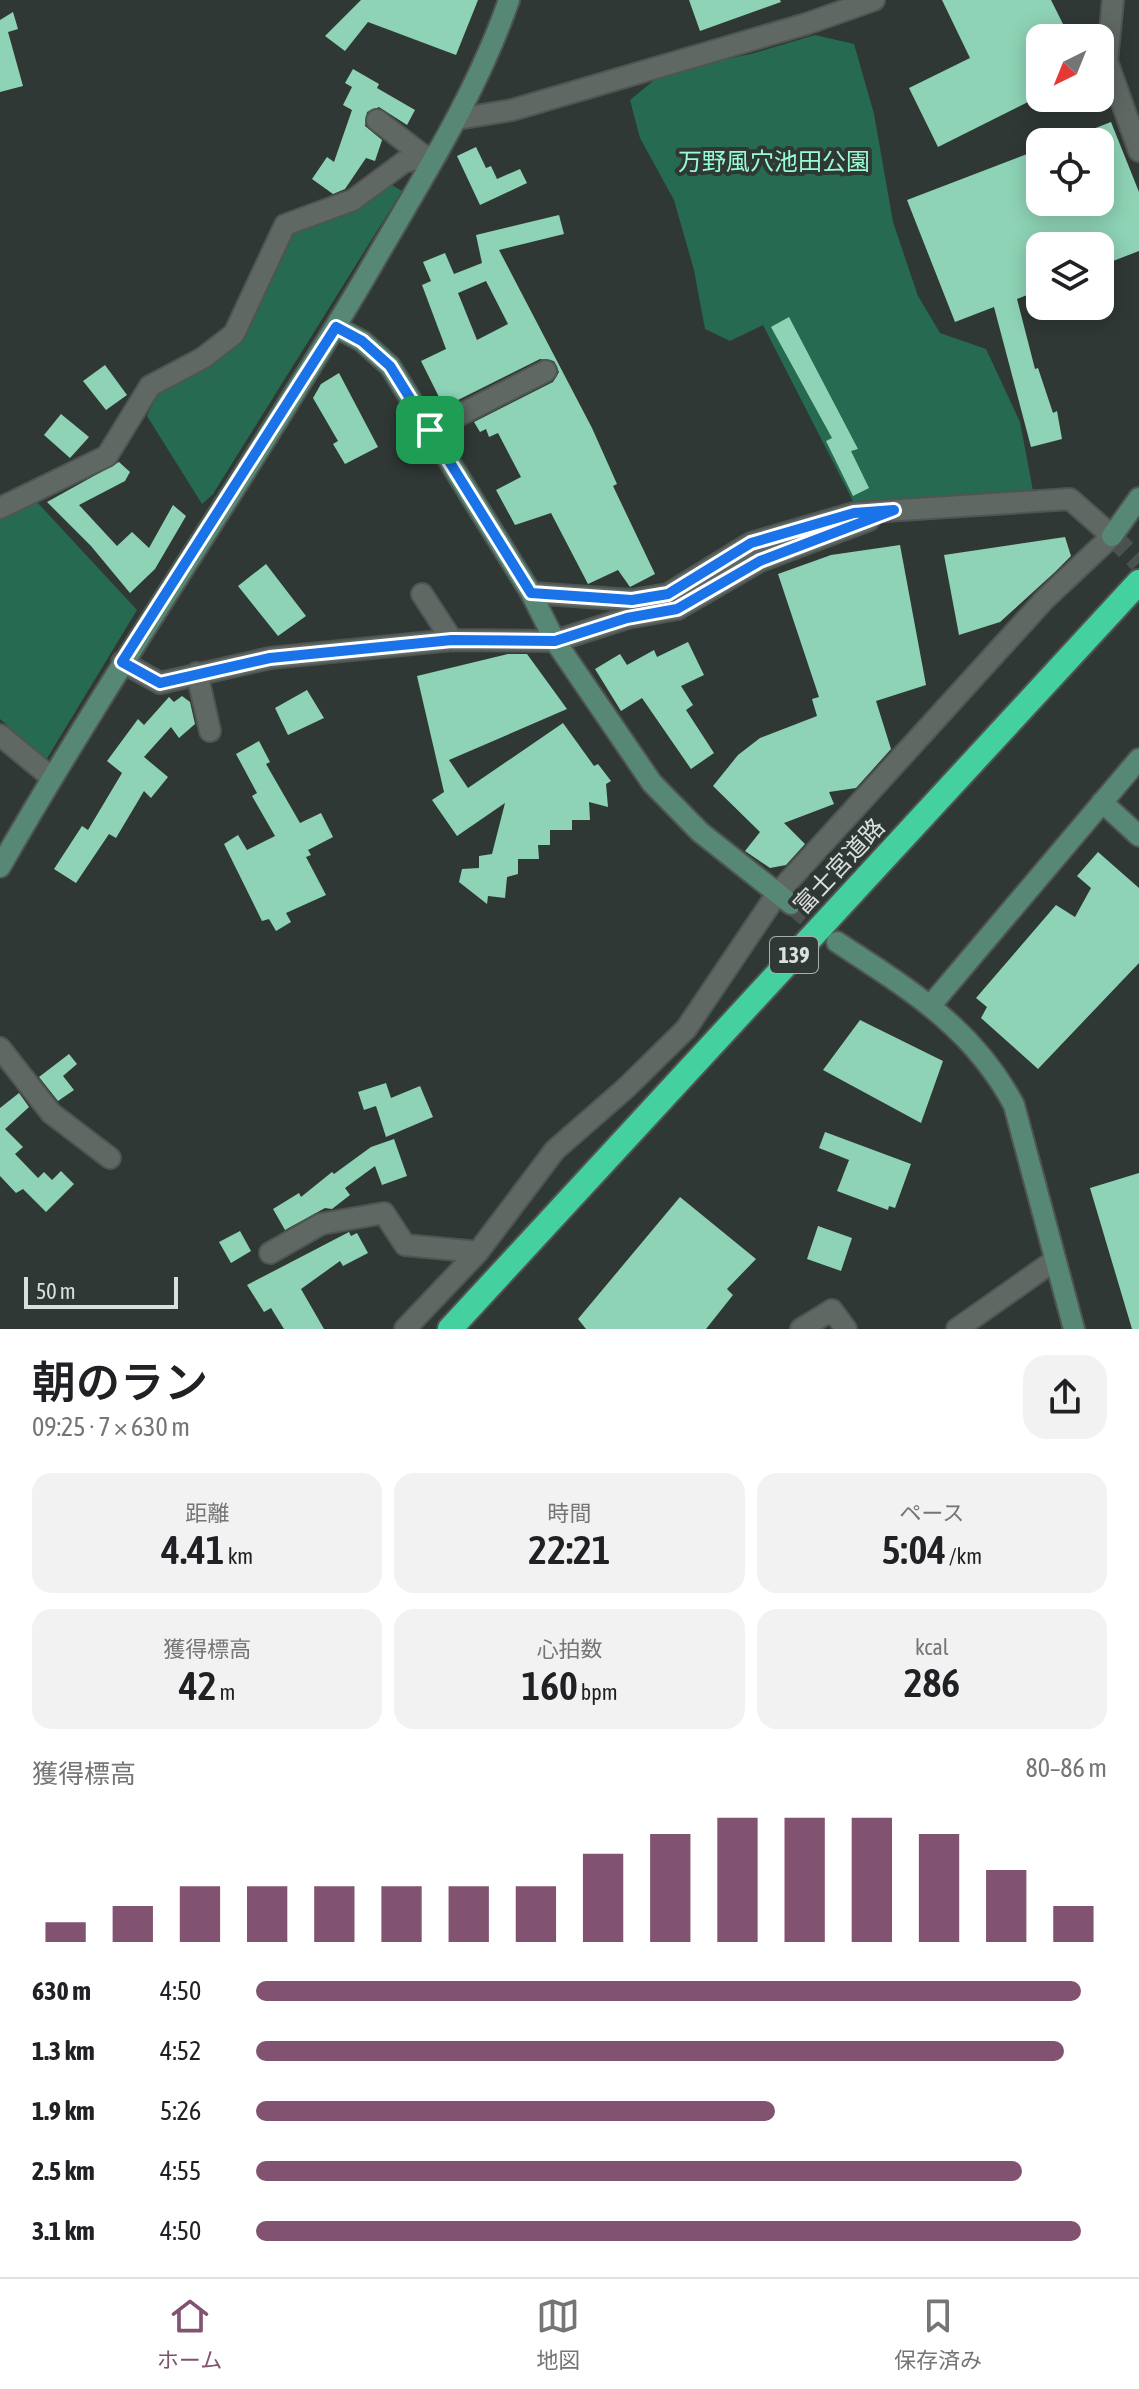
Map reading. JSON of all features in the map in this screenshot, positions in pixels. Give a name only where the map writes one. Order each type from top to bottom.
[{"type":"highway","name":"富士宮道路","points":[[450,1329],[1139,582]]},
{"type":"street","points":[[0,867],[122,662],[336,327],[431,156],[457,119],[509,0]]},
{"type":"street","points":[[457,119],[512,110],[806,24],[874,0]]},
{"type":"street","points":[[1113,0],[1107,61],[1139,151]]},
{"type":"street","points":[[377,120],[431,156]]},
{"type":"street","points":[[0,508],[107,456],[150,386],[203,358],[234,334],[285,225],[353,200],[404,162],[431,156]]},
{"type":"street","points":[[336,327],[362,341],[390,366],[531,593],[555,641],[652,783],[700,832],[784,899]]},
{"type":"street","points":[[430,430],[546,371]]},
{"type":"street","points":[[405,1329],[478,1252],[555,1150],[626,1088],[686,1029],[784,899],[1045,599],[1112,536],[1139,498]]},
{"type":"street","points":[[531,593],[632,600],[668,594],[751,543],[854,513],[1070,499],[1112,536]]},
{"type":"street","points":[[122,662],[160,683],[270,658],[452,640],[555,641],[627,618],[677,609],[760,561],[894,510]]},
{"type":"street","points":[[422,594],[452,640]]},
{"type":"street","points":[[197,673],[210,731]]},
{"type":"street","points":[[0,735],[51,777]]},
{"type":"street","points":[[931,1005],[1139,759]]},
{"type":"street","points":[[1102,802],[1139,836]]},
{"type":"street","points":[[837,942],[931,1005],[973,1043],[997,1074],[1014,1105],[1074,1329]]},
{"type":"street","points":[[0,1048],[51,1113],[110,1158]]},
{"type":"street","points":[[270,1253],[321,1224],[384,1213],[405,1245],[478,1252]]},
{"type":"street","points":[[957,1329],[1055,1260]]},
{"type":"street","points":[[801,1329],[832,1310],[846,1329]]},
{"type":"green space","name":"万野風穴池田公園","points":[[815,35],[854,44],[874,114],[893,222],[918,296],[940,333],[986,349],[1020,422],[1034,496],[855,505],[763,325],[730,341],[705,329],[694,270],[674,200],[640,138],[630,100],[664,72],[751,54]]},
{"type":"green space","points":[[392,185],[402,191],[213,494],[202,504],[147,416],[157,395],[211,366],[241,342],[291,232],[356,209]]},
{"type":"green space","points":[[36,501],[137,610],[46,760],[0,719],[0,519]]},
{"type":"building","points":[[361,0],[478,0],[456,55],[368,22],[345,51],[325,36]]},
{"type":"building","points":[[689,0],[780,0],[781,2],[700,31]]},
{"type":"building","points":[[942,0],[1051,0],[1063,24],[1026,24],[1026,103],[938,147],[909,88],[970,58]]},
{"type":"building","points":[[13,12],[18,29],[8,32],[23,86],[0,92],[0,20]]},
{"type":"building","points":[[353,69],[379,84],[377,88],[415,110],[407,125],[379,107],[367,112],[365,126],[382,140],[375,161],[366,158],[345,189],[333,194],[312,179],[327,157],[334,162],[352,110],[343,105],[352,87],[345,83]]},
{"type":"building","points":[[1111,122],[1113,128],[1096,128]]},
{"type":"building","points":[[1114,130],[1139,192],[1139,251],[1114,261],[1114,232],[1026,232],[1026,295],[1017,299],[1035,369],[1038,368],[1053,413],[1057,411],[1062,439],[1031,447],[994,307],[955,322],[907,200],[1026,154],[1026,216],[1114,216]]},
{"type":"building","points":[[476,147],[486,168],[491,166],[497,179],[520,169],[527,183],[480,205],[457,156]]},
{"type":"building","points":[[559,215],[564,234],[499,250],[592,428],[617,484],[613,486],[655,574],[630,587],[618,570],[588,584],[551,513],[515,525],[496,490],[521,477],[498,433],[489,437],[486,429],[480,432],[474,422],[553,382],[559,372],[554,361],[540,359],[444,407],[421,361],[446,349],[422,285],[431,281],[423,262],[445,253],[454,274],[482,263],[476,235]],"holes":[[[486,281],[508,324],[477,340],[458,293]]]},
{"type":"building","points":[[789,317],[858,449],[851,451],[869,488],[853,496],[826,441],[832,438],[771,327]]},
{"type":"building","points":[[105,365],[127,395],[106,410],[83,381]]},
{"type":"building","points":[[339,373],[378,447],[345,464],[333,444],[338,441],[313,398],[321,384]]},
{"type":"building","points":[[61,414],[89,437],[70,458],[44,435]]},
{"type":"building","points":[[119,462],[130,472],[125,481],[79,505],[117,546],[132,532],[149,548],[173,505],[186,516],[155,569],[130,593],[91,546],[47,502]]},
{"type":"building","points":[[1065,537],[1071,556],[1055,572],[1000,622],[959,635],[944,555]]},
{"type":"building","points":[[900,545],[926,685],[876,701],[891,749],[856,788],[829,792],[834,804],[784,823],[805,844],[786,865],[770,868],[745,851],[760,832],[713,786],[738,755],[760,738],[817,716],[812,699],[819,697],[778,574],[831,555]]},
{"type":"building","points":[[266,564],[306,616],[278,636],[238,586]]},
{"type":"building","points":[[688,642],[704,675],[681,686],[693,705],[686,710],[714,753],[691,769],[642,698],[621,711],[595,669],[620,654],[627,665],[654,650],[657,657]]},
{"type":"building","points":[[508,654],[527,654],[567,709],[449,760],[468,788],[563,723],[594,766],[598,764],[611,781],[606,784],[608,807],[589,802],[590,820],[572,820],[572,830],[550,830],[550,845],[538,845],[539,859],[518,859],[518,874],[507,877],[505,898],[488,896],[487,904],[459,882],[462,869],[479,868],[479,856],[492,854],[505,803],[457,836],[432,800],[444,792],[417,676]]},
{"type":"building","points":[[307,690],[324,718],[288,735],[275,708]]},
{"type":"building","points":[[182,696],[190,702],[195,724],[179,738],[171,727],[144,757],[168,777],[151,798],[144,791],[116,838],[109,834],[76,883],[54,869],[82,826],[88,830],[122,773],[107,761],[138,719],[144,725],[169,697],[174,702]]},
{"type":"building","points":[[259,741],[270,762],[266,764],[300,823],[321,813],[333,837],[308,850],[311,855],[306,857],[326,895],[286,913],[291,922],[276,931],[269,919],[262,921],[224,844],[238,835],[247,850],[275,836],[252,796],[257,793],[236,754]]},
{"type":"building","points":[[1098,852],[1139,888],[1139,963],[1038,1069],[981,1018],[987,1007],[976,998],[1056,905],[1075,917],[1091,888],[1077,876]]},
{"type":"building","points":[[860,1020],[943,1061],[921,1123],[823,1070]]},
{"type":"building","points":[[69,1054],[77,1064],[63,1076],[74,1090],[58,1101],[39,1077]]},
{"type":"building","points":[[386,1083],[391,1098],[420,1086],[433,1117],[386,1137],[376,1106],[364,1110],[358,1092]]},
{"type":"building","points":[[19,1093],[29,1107],[5,1129],[23,1147],[15,1154],[38,1178],[44,1172],[52,1180],[61,1171],[74,1184],[46,1212],[23,1189],[16,1193],[0,1176],[0,1108]]},
{"type":"building","points":[[825,1132],[911,1164],[895,1208],[889,1206],[888,1210],[837,1191],[849,1160],[819,1148]]},
{"type":"building","points":[[394,1139],[407,1176],[382,1185],[375,1166],[345,1188],[350,1195],[332,1209],[325,1208],[285,1230],[273,1209],[299,1193],[301,1197],[371,1147]]},
{"type":"building","points":[[1139,1173],[1139,1329],[1132,1329],[1090,1188]]},
{"type":"building","points":[[680,1197],[756,1259],[727,1289],[733,1295],[706,1329],[586,1329],[578,1319]]},
{"type":"building","points":[[818,1226],[852,1238],[841,1271],[807,1259]]},
{"type":"building","points":[[240,1231],[251,1251],[231,1263],[219,1242]]},
{"type":"building","points":[[349,1232],[351,1236],[357,1233],[368,1253],[343,1266],[340,1261],[301,1289],[324,1329],[284,1329],[271,1308],[264,1312],[247,1285]]},
{"type":"tunnel","points":[[1112,536],[1139,563]]},
{"type":"tunnel","points":[[791,904],[830,936]]},
{"type":"route","points":[[336,327],[362,341],[390,366],[430,430],[531,593],[632,600],[668,594],[751,543],[854,513],[894,510],[760,561],[677,609],[627,618],[555,641],[452,640],[270,658],[160,683],[122,662],[336,327]]}]
